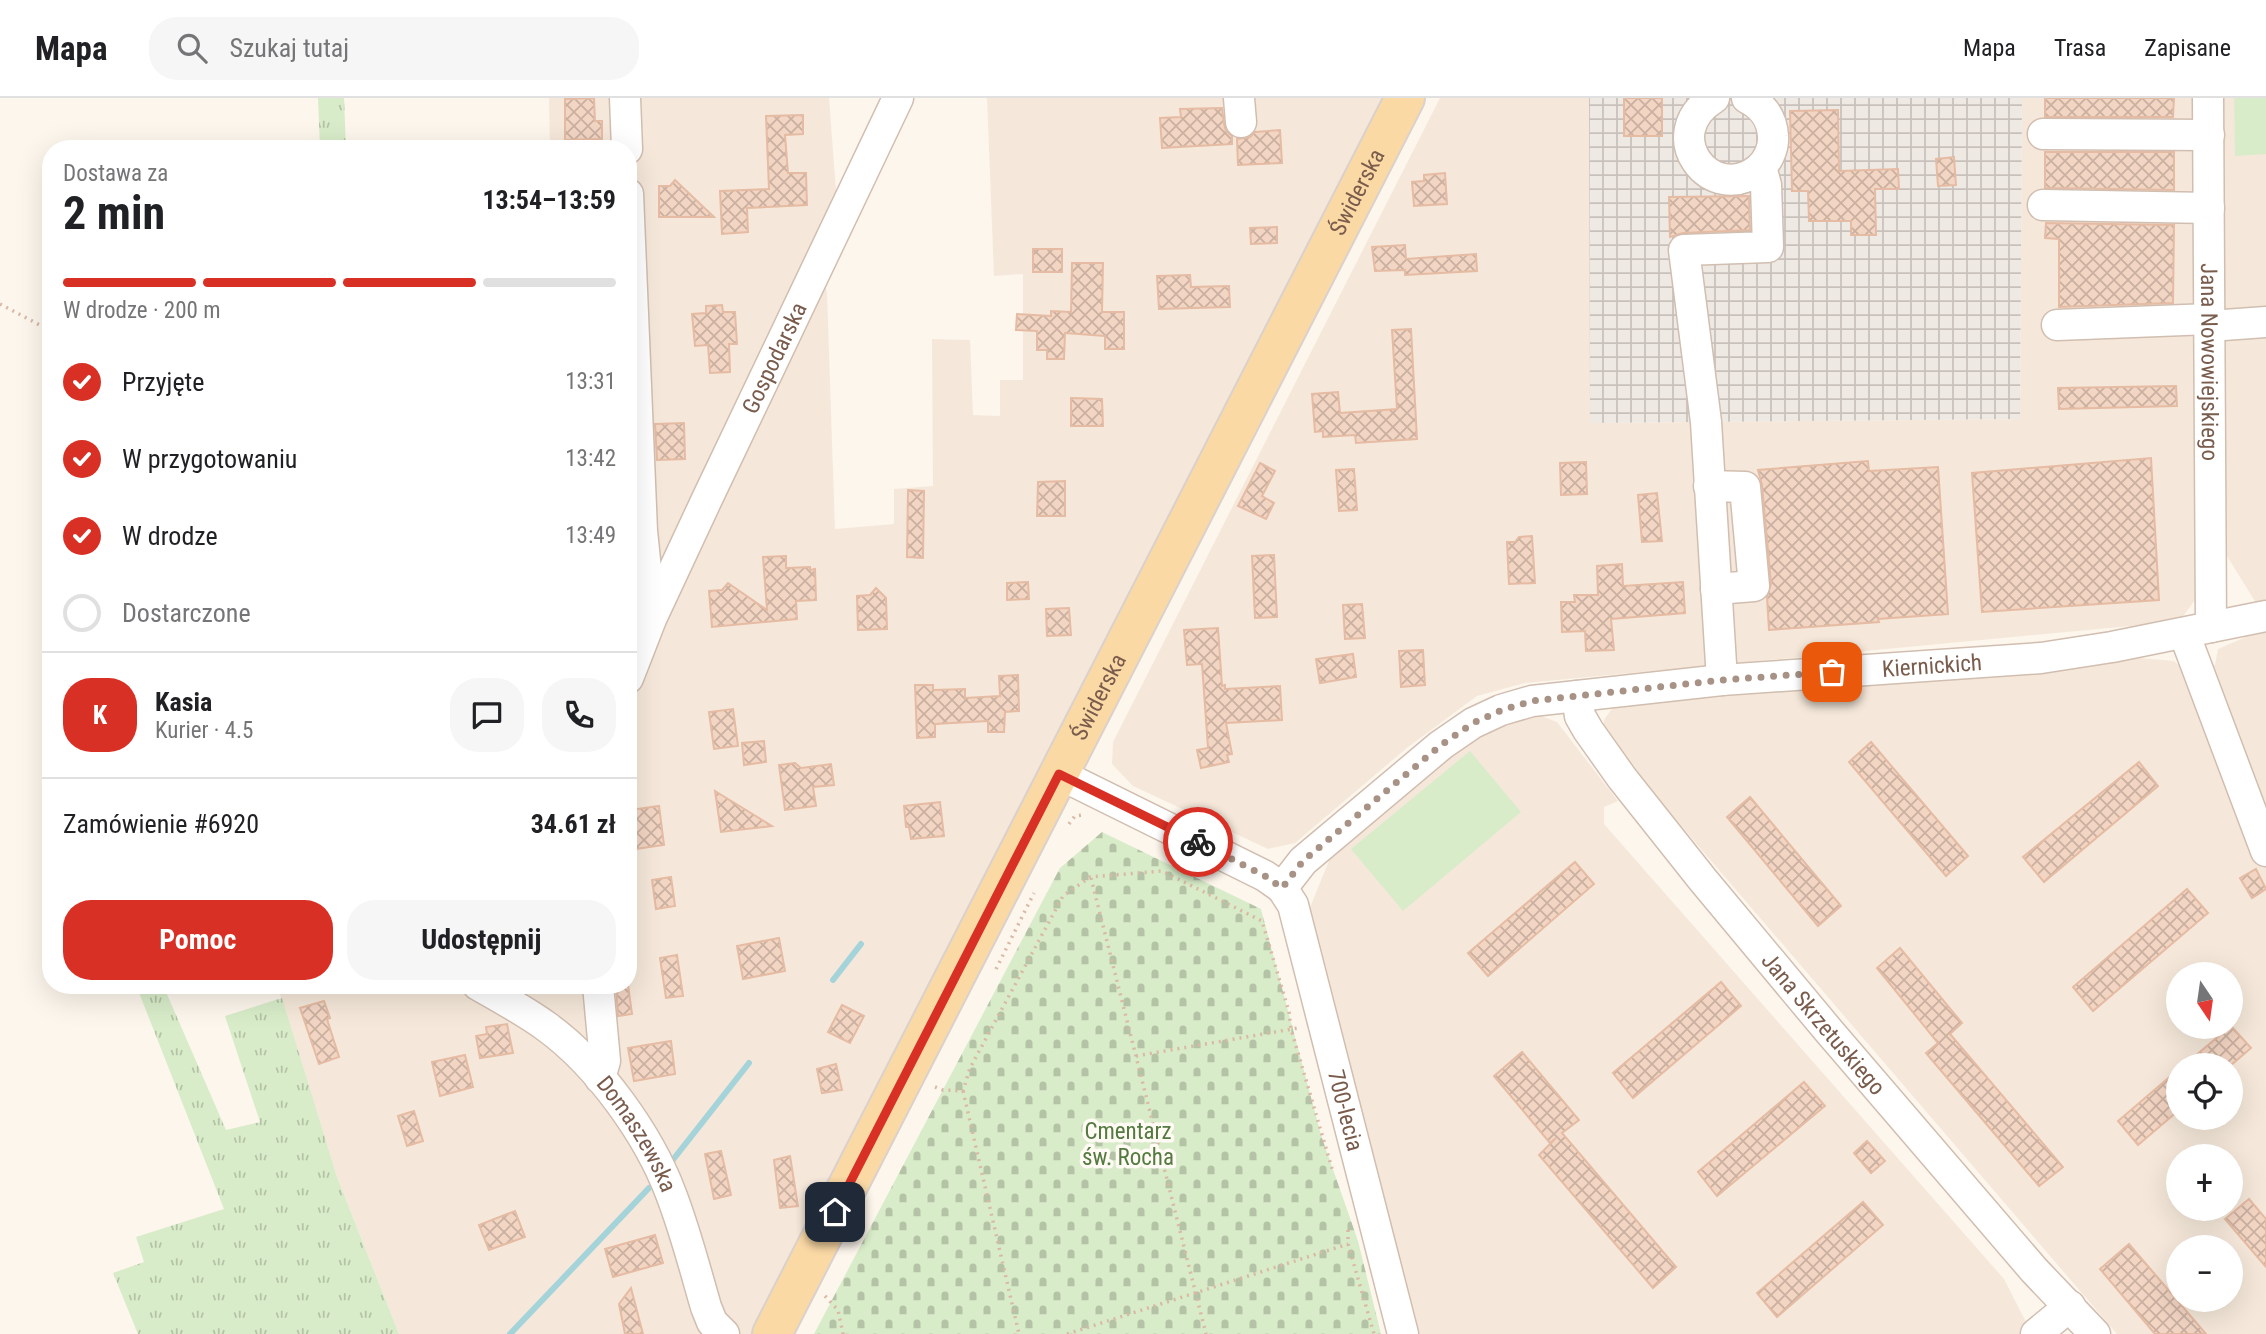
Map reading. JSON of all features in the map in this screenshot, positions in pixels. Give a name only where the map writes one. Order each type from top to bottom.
[{"type":"main road","name":"Świderska","points":[[772,1334],[1405,98]]},
{"type":"street","points":[[625,98],[627,140]]},
{"type":"street","name":"Gospodarska","points":[[637,655],[651,619],[898,98]]},
{"type":"street","points":[[1705,100],[1689,128],[1688,142],[1692,155],[1710,174],[1723,179],[1737,179],[1750,175],[1761,167],[1772,148],[1773,127],[1767,114],[1757,103],[1747,98]]},
{"type":"street","name":"Jana Nowowiejskiego","points":[[2198,630],[2210,323],[2208,98]]},
{"type":"street","points":[[2043,134],[2209,135]]},
{"type":"street","points":[[1722,680],[1706,422],[1684,250],[1768,247],[1766,185],[1761,167]]},
{"type":"street","points":[[2043,205],[2209,208]]},
{"type":"street","points":[[2057,325],[2266,322]]},
{"type":"street","name":"Gospodarska","points":[[637,411],[642,531],[651,619]]},
{"type":"street","name":"Kiernickich","points":[[1282,888],[1303,861],[1441,745],[1473,723],[1532,701],[1722,680],[2041,658],[2266,616]]},
{"type":"street","points":[[2198,630],[2266,851]]},
{"type":"street","name":"Jana Skrzetuskiego","points":[[1577,696],[1580,716],[1588,730],[1622,778],[1703,880],[1996,1226],[2095,1334]]},
{"type":"street","points":[[1059,774],[1242,864],[1282,888]]},
{"type":"street","name":"700-lecia","points":[[1282,888],[1293,905],[1403,1334]]},
{"type":"street","name":"Domaszewska","points":[[493,994],[548,1028],[600,1078],[641,1136],[670,1191],[705,1307],[712,1322],[724,1334]]},
{"type":"street","points":[[599,994],[606,1061],[600,1078]]},
{"type":"street","points":[[2036,1334],[2070,1306]]},
{"type":"path","points":[[0,303],[42,326]]},
{"type":"path","points":[[1068,825],[1075,816],[1106,817],[1113,802]]},
{"type":"path","points":[[1019,1334],[963,1091],[970,1068],[1063,896],[1090,877],[1162,871],[1262,921],[1335,1182]]},
{"type":"path","points":[[1090,877],[1206,1334]]},
{"type":"path","points":[[996,969],[1038,886]]},
{"type":"path","points":[[1136,1056],[1324,1024]]},
{"type":"path","points":[[935,1087],[963,1091]]},
{"type":"path","points":[[1348,1226],[1348,1244],[1374,1334]]},
{"type":"path","points":[[1067,1334],[1348,1244]]},
{"type":"path","points":[[825,1296],[838,1310],[843,1334]]},
{"type":"shaded area","points":[[549,98],[829,98],[837,204],[816,236],[827,293],[835,529],[894,524],[894,489],[933,486],[932,339],[970,340],[973,415],[1000,416],[1000,380],[1023,380],[1023,274],[994,276],[987,98],[1401,98],[766,1334],[399,1334],[337,1177],[280,994],[637,994],[637,140],[550,140]]},
{"type":"shaded area","points":[[1440,98],[1589,98],[1590,423],[2020,419],[2022,98],[2192,98],[2199,595],[2183,616],[2152,624],[1525,683],[1477,696],[1408,747],[1295,843],[1268,849],[1133,786],[1112,764],[1113,742]]},
{"type":"shaded area","points":[[1589,98],[2022,98],[2020,419],[1590,423]]},
{"type":"shaded area","points":[[2217,98],[2266,98],[2266,619],[2222,548]]},
{"type":"shaded area","points":[[2266,628],[2266,1334],[2117,1334],[1604,736],[1604,720],[1613,707],[2140,658],[2174,661],[2183,669],[2215,665],[2218,649]]},
{"type":"shaded area","points":[[1526,710],[1557,722],[1618,801],[1604,807],[1604,824],[2004,1279],[2026,1322],[2019,1334],[1413,1334],[1307,915],[1330,858],[1475,732]]},
{"type":"green space","points":[[318,98],[344,98],[346,140],[320,140]]},
{"type":"green space","points":[[2234,98],[2266,98],[2266,154],[2235,156]]},
{"type":"green space","points":[[1470,751],[1521,812],[1403,911],[1351,849]]},
{"type":"green space","name":"Cmentarz św. Rocha","points":[[1102,832],[1261,909],[1321,1135],[1358,1241],[1381,1334],[814,1334],[1060,868]]},
{"type":"green space","points":[[140,994],[167,994],[226,1130],[260,1122],[225,1016],[282,998],[337,1177],[399,1334],[138,1334],[113,1273],[144,1262],[136,1237],[224,1209]]},
{"type":"building","points":[[594,98],[595,121],[602,121],[602,139],[565,140],[565,99]]},
{"type":"building","points":[[1624,98],[1662,98],[1662,136],[1624,136]]},
{"type":"building","points":[[2045,98],[2174,98],[2173,117],[2045,117]]},
{"type":"building","points":[[1222,108],[1224,124],[1226,131],[1232,136],[1232,144],[1162,148],[1160,118],[1181,117],[1180,109]]},
{"type":"building","points":[[1838,110],[1839,171],[1898,169],[1899,189],[1875,189],[1876,235],[1851,235],[1851,221],[1809,221],[1808,191],[1792,191],[1790,111]]},
{"type":"building","points":[[803,115],[803,134],[785,135],[788,173],[806,173],[807,205],[747,208],[748,232],[722,234],[720,191],[769,189],[766,116]]},
{"type":"building","points":[[1280,130],[1282,163],[1238,165],[1237,139],[1250,137],[1255,132]]},
{"type":"building","points":[[2045,152],[2174,152],[2174,190],[2045,188]]},
{"type":"building","points":[[1954,157],[1956,185],[1938,186],[1936,159]]},
{"type":"building","points":[[1445,173],[1447,204],[1414,206],[1412,182],[1424,181],[1424,175]]},
{"type":"building","points":[[675,180],[714,217],[659,217],[659,186],[670,186]]},
{"type":"building","points":[[1749,196],[1750,230],[1683,233],[1670,237],[1669,197]]},
{"type":"building","points":[[2046,223],[2174,225],[2173,303],[2059,307],[2059,239],[2045,238]]},
{"type":"building","points":[[1277,227],[1277,243],[1251,244],[1250,228]]},
{"type":"building","points":[[1405,245],[1406,259],[1476,254],[1477,271],[1405,275],[1405,270],[1375,271],[1372,247]]},
{"type":"building","points":[[1033,249],[1062,249],[1062,272],[1033,272]]},
{"type":"building","points":[[1072,263],[1103,263],[1102,312],[1124,312],[1124,349],[1105,349],[1105,336],[1065,333],[1064,359],[1047,359],[1047,350],[1037,350],[1037,331],[1016,330],[1017,314],[1051,316],[1051,311],[1071,312]]},
{"type":"building","points":[[1190,275],[1191,287],[1229,286],[1230,307],[1159,309],[1157,276]]},
{"type":"building","points":[[722,305],[723,312],[735,312],[737,344],[729,344],[730,372],[710,373],[708,345],[695,346],[692,314],[706,313],[706,306]]},
{"type":"building","points":[[1411,329],[1417,439],[1356,443],[1355,435],[1323,437],[1323,431],[1315,432],[1312,394],[1338,392],[1340,413],[1397,409],[1392,330]]},
{"type":"building","points":[[2176,386],[2177,406],[2059,409],[2058,388]]},
{"type":"building","points":[[1071,398],[1102,399],[1103,426],[1071,426]]},
{"type":"building","points":[[684,423],[685,459],[657,460],[655,424]]},
{"type":"building","points":[[2151,458],[2159,600],[1982,612],[1972,473]]},
{"type":"building","points":[[1868,461],[1869,471],[1938,467],[1948,614],[1769,630],[1767,597],[1771,584],[1762,485],[1758,470]]},
{"type":"building","points":[[1586,462],[1587,494],[1561,495],[1560,463]]},
{"type":"building","points":[[1260,463],[1275,471],[1262,496],[1274,503],[1266,519],[1238,506]]},
{"type":"building","points":[[1354,469],[1357,510],[1339,511],[1336,470]]},
{"type":"building","points":[[1065,481],[1065,516],[1037,516],[1038,482]]},
{"type":"building","points":[[908,490],[924,491],[923,558],[907,557]]},
{"type":"building","points":[[1657,493],[1662,541],[1642,542],[1638,495]]},
{"type":"building","points":[[1532,536],[1535,583],[1509,584],[1507,542]]},
{"type":"building","points":[[1274,555],[1277,617],[1255,618],[1252,556]]},
{"type":"building","points":[[786,556],[786,568],[815,569],[816,600],[796,601],[797,619],[712,627],[709,591],[722,590],[728,583],[767,610],[763,557]]},
{"type":"building","points":[[1622,564],[1623,586],[1683,582],[1685,613],[1611,619],[1614,650],[1586,651],[1585,631],[1562,632],[1561,602],[1575,602],[1574,595],[1598,595],[1597,566]]},
{"type":"building","points":[[1028,582],[1029,599],[1007,600],[1007,583]]},
{"type":"building","points":[[876,588],[886,598],[887,629],[858,630],[857,596],[870,595]]},
{"type":"building","points":[[1362,604],[1365,638],[1345,639],[1343,605]]},
{"type":"building","points":[[1069,608],[1071,635],[1047,636],[1046,609]]},
{"type":"building","points":[[1218,628],[1222,686],[1225,685],[1225,689],[1280,686],[1282,720],[1226,723],[1232,754],[1227,755],[1229,762],[1201,768],[1197,750],[1208,748],[1202,664],[1187,665],[1184,630]]},
{"type":"building","points":[[1423,650],[1425,685],[1401,687],[1399,651]]},
{"type":"building","points":[[1353,654],[1356,677],[1320,683],[1316,659]]},
{"type":"building","points":[[1018,675],[1019,711],[1005,712],[1004,732],[988,732],[988,721],[935,724],[935,737],[917,738],[915,685],[933,685],[933,690],[965,689],[965,698],[1000,696],[999,676]]},
{"type":"building","points":[[733,709],[738,746],[714,749],[709,712]]},
{"type":"building","points":[[764,741],[766,762],[744,765],[742,743]]},
{"type":"building","points":[[1871,742],[1968,856],[1946,876],[1849,762]]},
{"type":"building","points":[[2139,762],[2158,786],[2044,882],[2023,857]]},
{"type":"building","points":[[795,763],[801,768],[831,764],[834,785],[813,787],[816,806],[785,810],[779,765]]},
{"type":"building","points":[[715,791],[733,802],[772,826],[721,832]]},
{"type":"building","points":[[1750,797],[1841,906],[1818,926],[1727,817]]},
{"type":"building","points":[[940,802],[944,836],[911,839],[909,827],[906,827],[904,806]]},
{"type":"building","points":[[659,806],[664,845],[637,849],[637,809]]},
{"type":"building","points":[[1575,862],[1594,884],[1488,976],[1468,953]]},
{"type":"building","points":[[2256,869],[2266,889],[2252,898],[2240,878]]},
{"type":"building","points":[[671,877],[675,906],[656,909],[652,880]]},
{"type":"building","points":[[2187,889],[2208,913],[2093,1011],[2073,987]]},
{"type":"building","points":[[779,938],[785,971],[743,979],[737,946]]},
{"type":"building","points":[[1900,948],[1962,1023],[1950,1034],[2063,1167],[2039,1186],[1926,1053],[1938,1043],[1877,968]]},
{"type":"building","points":[[677,955],[683,996],[666,998],[660,958]]},
{"type":"building","points":[[1721,982],[1741,1006],[1633,1098],[1613,1073]]},
{"type":"building","points":[[617,994],[629,994],[632,1014],[618,1016]]},
{"type":"building","points":[[324,1001],[339,1057],[319,1064],[300,1008]]},
{"type":"building","points":[[842,1005],[864,1016],[850,1043],[828,1032]]},
{"type":"building","points":[[507,1024],[513,1053],[480,1058],[476,1036],[487,1034],[486,1027]]},
{"type":"building","points":[[2214,1040],[2244,1040],[2251,1048],[2243,1055],[2199,1053]]},
{"type":"building","points":[[671,1041],[675,1074],[634,1081],[628,1048]]},
{"type":"building","points":[[1522,1052],[1579,1120],[1562,1133],[1676,1267],[1653,1288],[1539,1155],[1556,1138],[1550,1143],[1494,1076]]},
{"type":"building","points":[[465,1055],[473,1087],[440,1096],[432,1062]]},
{"type":"building","points":[[836,1064],[842,1090],[822,1093],[817,1069]]},
{"type":"building","points":[[2166,1080],[2166,1121],[2138,1145],[2118,1121]]},
{"type":"building","points":[[1804,1082],[1825,1106],[1717,1196],[1698,1172]]},
{"type":"building","points":[[414,1111],[423,1141],[407,1146],[398,1116]]},
{"type":"building","points":[[1867,1141],[1885,1161],[1871,1173],[1854,1153]]},
{"type":"building","points":[[721,1151],[731,1195],[714,1199],[705,1154]]},
{"type":"building","points":[[790,1156],[798,1206],[780,1208],[774,1160]]},
{"type":"building","points":[[2249,1199],[2266,1219],[2266,1267],[2243,1240],[2243,1235],[2239,1235],[2227,1221],[2243,1221],[2243,1204]]},
{"type":"building","points":[[1863,1202],[1883,1225],[1777,1317],[1757,1293]]},
{"type":"building","points":[[515,1211],[525,1237],[489,1250],[479,1225]]},
{"type":"building","points":[[655,1235],[663,1263],[613,1277],[605,1249]]},
{"type":"building","points":[[2129,1244],[2166,1287],[2166,1312],[2187,1312],[2206,1334],[2155,1334],[2100,1269]]},
{"type":"building","points":[[631,1288],[643,1334],[625,1334],[619,1304]]},
{"type":"waterway","points":[[833,980],[861,944]]},
{"type":"waterway","points":[[672,1161],[749,1063]]},
{"type":"waterway","points":[[510,1334],[649,1188]]},
{"type":"way so far","points":[[1198,842],[1265,876],[1282,888],[1303,861],[1441,745],[1473,723],[1502,710],[1532,701],[1722,680],[1832,672]]},
{"type":"route","points":[[835,1212],[1059,774],[1198,842]]}]
